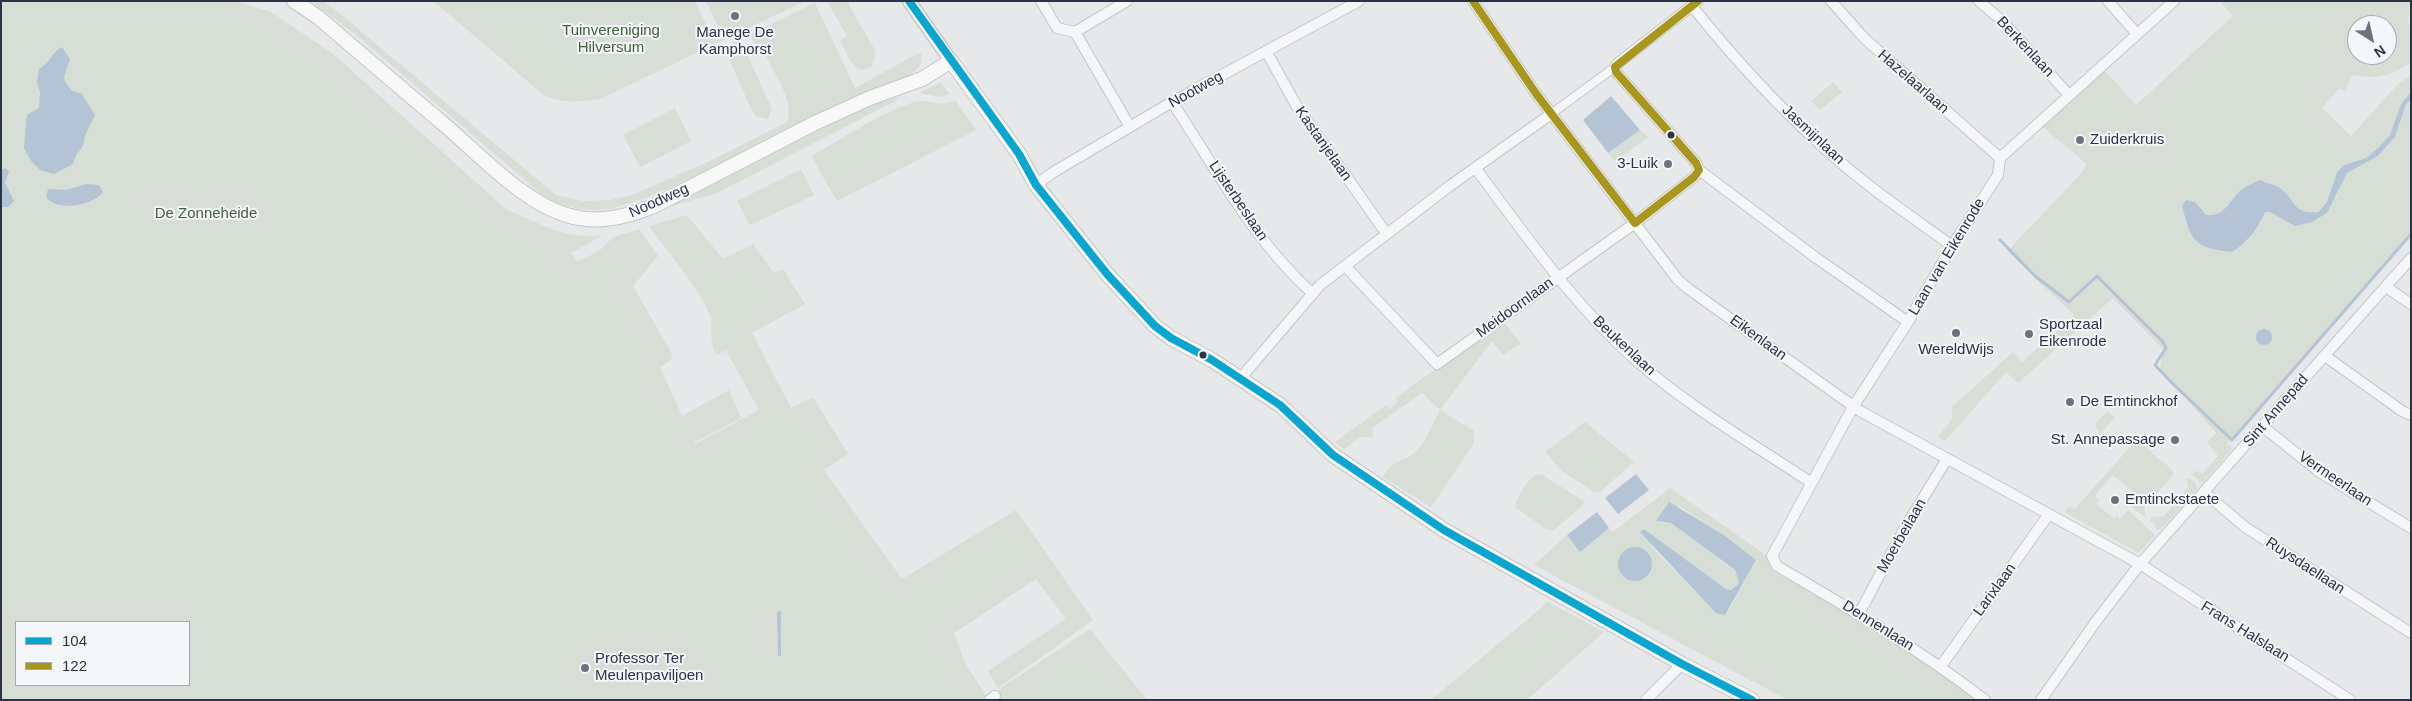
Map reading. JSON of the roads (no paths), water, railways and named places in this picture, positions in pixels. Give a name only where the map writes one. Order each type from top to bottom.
[{"type":"main road","name":"Noodweg","points":[[294,1],[318,17],[506,178],[544,206],[578,218],[606,219],[633,215],[870,98],[922,79],[951,61]]},
{"type":"main road","points":[[951,61],[1019,154],[1036,185],[1108,274],[1155,326],[1280,405],[1333,455],[1444,530],[1682,664],[1752,700]]},
{"type":"street","points":[[909,1],[951,61]]},
{"type":"street","points":[[1041,1],[1057,28],[1075,32],[1127,1]]},
{"type":"street","name":"Eikenlaan","points":[[1473,1],[1551,114],[1678,280],[1853,407],[2140,564]]},
{"type":"street","name":"Hazelaarlaan","points":[[1831,1],[1865,40],[2000,158]]},
{"type":"street","name":"Berkenlaan","points":[[1978,1],[2002,21],[2069,95]]},
{"type":"street","points":[[2108,1],[2137,34]]},
{"type":"street","points":[[2000,158],[2174,1]]},
{"type":"street","name":"Nootweg","points":[[1036,185],[1052,173],[1172,102],[1353,3]]},
{"type":"street","points":[[1240,379],[1312,292],[1386,233],[1615,67],[1695,4]]},
{"type":"street","name":"Jasmijnlaan","points":[[1695,4],[1772,97],[1823,147],[1889,200],[1952,246]]},
{"type":"street","points":[[1075,32],[1130,127]]},
{"type":"street","name":"Kastanjelaan","points":[[1266,51],[1296,105],[1386,233]]},
{"type":"street","points":[[1615,67],[1616,72],[1696,163],[1699,170],[1759,216],[1908,322]]},
{"type":"street","name":"Lijsterbeslaan","points":[[1172,102],[1256,229],[1294,276],[1312,292]]},
{"type":"street","name":"Laan van Eikenrode","points":[[1772,556],[1810,482],[1853,407],[1908,322],[1952,246],[1998,175],[2000,158]]},
{"type":"street","name":"Beukenlaan","points":[[1476,169],[1557,277],[1604,329],[1640,364],[1694,404],[1810,482]]},
{"type":"street","name":"Meidoornlaan","points":[[1345,266],[1437,364],[1635,223],[1694,177],[1699,170]]},
{"type":"street","name":"Sint Annepad","points":[[2140,564],[2411,258]]},
{"type":"street","points":[[2386,287],[2411,304]]},
{"type":"street","points":[[2325,356],[2394,406],[2411,415]]},
{"type":"street","name":"Vermeerlaan","points":[[2262,426],[2321,473],[2411,528]]},
{"type":"street","name":"Moerbeilaan","points":[[1859,614],[1904,531],[1947,459]]},
{"type":"street","name":"Ruysdaellaan","points":[[2204,492],[2245,527],[2411,634]]},
{"type":"street","name":"Larixlaan","points":[[1941,666],[2049,514]]},
{"type":"street","name":"Dennenlaan","points":[[1772,556],[1777,566],[1859,614],[1941,666],[1985,700]]},
{"type":"street","points":[[2041,700],[2097,620],[2140,564]]},
{"type":"street","name":"Frans Halslaan","points":[[2140,564],[2350,700]]},
{"type":"street","points":[[1646,700],[1682,664]]},
{"type":"water","points":[[62,47],[70,59],[64,77],[65,81],[71,90],[82,94],[95,115],[85,136],[83,146],[76,155],[73,164],[54,174],[40,170],[31,161],[24,148],[26,119],[28,114],[39,108],[40,92],[37,83],[39,69]]},
{"type":"water","points":[[2411,92],[2411,99],[2406,104],[2395,137],[2378,156],[2347,173],[2327,213],[2312,222],[2295,226],[2270,212],[2265,212],[2252,235],[2232,252],[2209,248],[2196,241],[2188,227],[2182,206],[2186,200],[2195,202],[2206,215],[2217,214],[2242,189],[2261,180],[2280,188],[2299,209],[2318,212],[2327,202],[2337,172],[2344,165],[2366,158],[2390,135],[2401,104]]},
{"type":"water","points":[[1611,96],[1640,130],[1608,153],[1583,120]]},
{"type":"water","points":[[5,168],[9,171],[5,183],[14,201],[8,207],[1,207],[1,171]]},
{"type":"water","points":[[86,184],[99,185],[103,192],[91,201],[66,206],[51,202],[46,197],[48,189],[66,190]]},
{"type":"water","points":[[2261,329],[2267,329],[2272,334],[2270,343],[2261,345],[2256,340],[2256,334]]},
{"type":"water","points":[[1636,474],[1649,490],[1618,514],[1605,498]]},
{"type":"water","points":[[1669,502],[1724,535],[1756,560],[1725,615],[1716,613],[1640,532],[1644,529],[1726,589],[1731,590],[1739,583],[1735,570],[1671,523],[1656,521]]},
{"type":"water","points":[[1597,512],[1609,528],[1580,552],[1567,535]]},
{"type":"water","points":[[1635,547],[1647,552],[1652,564],[1647,576],[1635,581],[1623,576],[1618,564],[1623,552]]},
{"type":"water","points":[[781,611],[781,656],[778,656],[777,612]]},
{"type":"waterway","points":[[2000,240],[2035,276],[2069,302],[2097,276],[2163,342],[2166,348],[2155,365],[2232,440],[2411,234]]},
{"type":"place","name":"Manege De Kamphorst","points":[[735,16]]},
{"type":"place","name":"Zuiderkruis","points":[[2080,140]]},
{"type":"place","name":"3-Luik","points":[[1668,164]]},
{"type":"place","name":"WereldWijs","points":[[1956,333]]},
{"type":"place","name":"Sportzaal Eikenrode","points":[[2029,334]]},
{"type":"place","name":"De Emtinckhof","points":[[2070,402]]},
{"type":"place","name":"St. Annepassage","points":[[2175,440]]},
{"type":"place","name":"Emtinckstaete","points":[[2115,500]]},
{"type":"place","name":"Professor Ter Meulenpaviljoen","points":[[585,668]]},
{"type":"park label","name":"Tuinvereniging Hilversum","points":[[611,40]]},
{"type":"park label","name":"De Zonneheide","points":[[206,214]]}]
